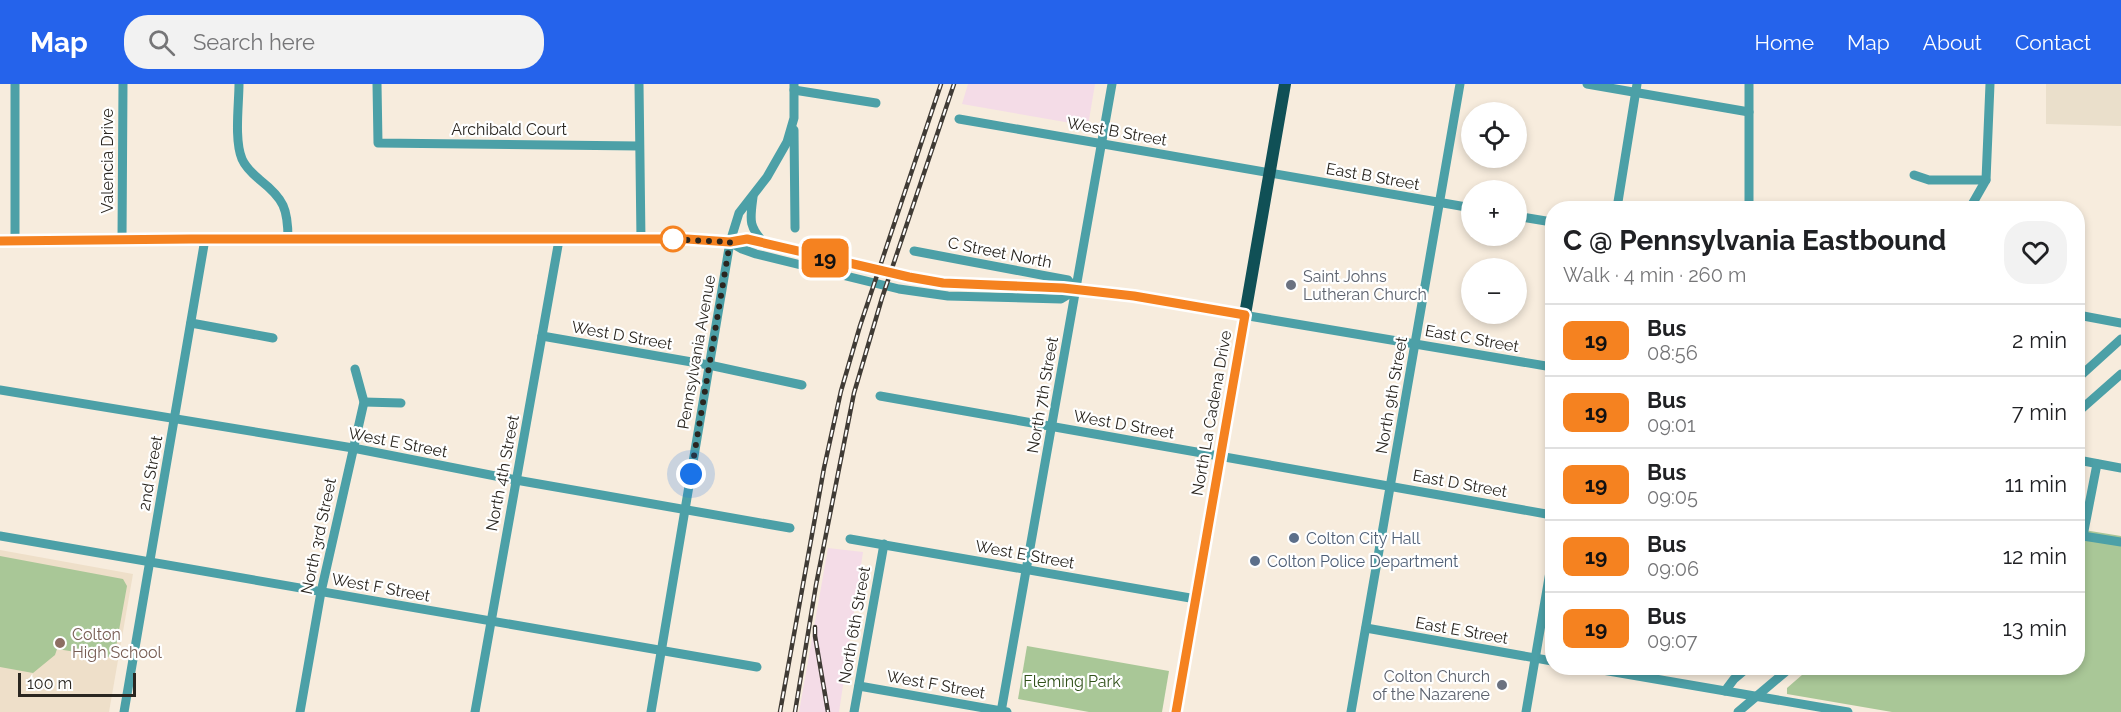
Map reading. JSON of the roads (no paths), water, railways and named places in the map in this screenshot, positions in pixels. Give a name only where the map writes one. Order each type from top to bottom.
[{"type":"main road","name":"North La Cadena Drive","points":[[1176,712],[1285,84]]},
{"type":"street","points":[[15,84],[15,241]]},
{"type":"street","name":"Valencia Drive","points":[[122,239],[123,84]]},
{"type":"street","points":[[239,84],[239,144],[242,159],[254,175],[280,198],[288,219],[288,239]]},
{"type":"street","name":"Archibald Court","points":[[377,84],[378,143],[639,146]]},
{"type":"street","points":[[639,84],[641,240]]},
{"type":"street","name":"North 7th Street","points":[[1003,712],[1112,84]]},
{"type":"street","name":"North 9th Street","points":[[1351,712],[1460,84]]},
{"type":"street","points":[[1587,84],[1636,89],[1749,112]]},
{"type":"street","points":[[1749,84],[1749,201]]},
{"type":"street","points":[[1974,201],[1986,180],[1990,84]]},
{"type":"street","points":[[794,87],[876,103]]},
{"type":"street","name":"Pennsylvania Avenue","points":[[794,87],[795,228]]},
{"type":"street","points":[[1618,201],[1636,89]]},
{"type":"street","name":"Pennsylvania Avenue","points":[[651,712],[730,242],[740,213],[778,160],[787,142],[794,118]]},
{"type":"street","name":"West B Street","points":[[959,120],[1270,173]]},
{"type":"street","name":"East B Street","points":[[1270,173],[1461,206]]},
{"type":"street","points":[[1914,175],[1929,180],[1986,180]]},
{"type":"street","points":[[753,194],[751,221],[754,232],[765,244]]},
{"type":"street","points":[[1527,218],[1545,221]]},
{"type":"street","name":"2nd Street","points":[[124,712],[205,239]]},
{"type":"street","name":"East C Street","points":[[0,241],[687,239],[730,242],[747,239],[943,283],[1063,288],[1134,296],[1545,366]]},
{"type":"street","name":"North 4th Street","points":[[475,712],[559,240]]},
{"type":"street","points":[[730,242],[756,254],[918,292],[977,298],[1061,299],[1076,290]]},
{"type":"street","name":"C Street North","points":[[914,251],[1068,280],[1076,290]]},
{"type":"street","points":[[2085,316],[2121,323]]},
{"type":"street","points":[[191,323],[273,338]]},
{"type":"street","name":"West D Street","points":[[542,336],[709,365],[802,385]]},
{"type":"street","points":[[2085,372],[2121,339]]},
{"type":"street","name":"North 3rd Street","points":[[300,712],[321,592],[364,402],[355,369]]},
{"type":"street","points":[[2085,406],[2121,374]]},
{"type":"street","name":"West E Street","points":[[0,390],[353,448],[516,480],[790,528]]},
{"type":"street","name":"West D Street","points":[[880,396],[1220,456]]},
{"type":"street","points":[[364,402],[401,403]]},
{"type":"street","name":"East D Street","points":[[1220,456],[1545,514]]},
{"type":"street","points":[[2085,461],[2121,468]]},
{"type":"street","points":[[2085,526],[2097,464]]},
{"type":"street","name":"West F Street","points":[[0,536],[757,667]]},
{"type":"street","points":[[2085,536],[2121,542]]},
{"type":"street","name":"West E Street","points":[[850,539],[1196,599]]},
{"type":"street","name":"North 6th Street","points":[[854,712],[884,544]]},
{"type":"street","points":[[1526,712],[1545,603]]},
{"type":"street","name":"East E Street","points":[[1365,628],[1545,660]]},
{"type":"street","points":[[1632,675],[1848,712]]},
{"type":"street","points":[[1725,691],[1739,675]]},
{"type":"street","points":[[1738,712],[1782,675]]},
{"type":"street","name":"West F Street","points":[[859,686],[1003,712]]},
{"type":"railway","points":[[780,712],[824,468],[841,391],[860,326],[941,84]]},
{"type":"railway","points":[[795,712],[816,585],[854,393],[882,298],[954,84]]},
{"type":"railway","points":[[815,627],[828,712]]},
{"type":"place","name":"Saint Johns Lutheran Church","points":[[1291,285]]},
{"type":"place","name":"Colton City Hall","points":[[1294,538]]},
{"type":"place","name":"Colton Police Department","points":[[1255,561]]},
{"type":"place","name":"Colton High School","points":[[60,643]]},
{"type":"place","name":"Colton Church of the Nazarene","points":[[1502,685]]},
{"type":"park label","name":"Fleming Park","points":[[1072,681]]}]
